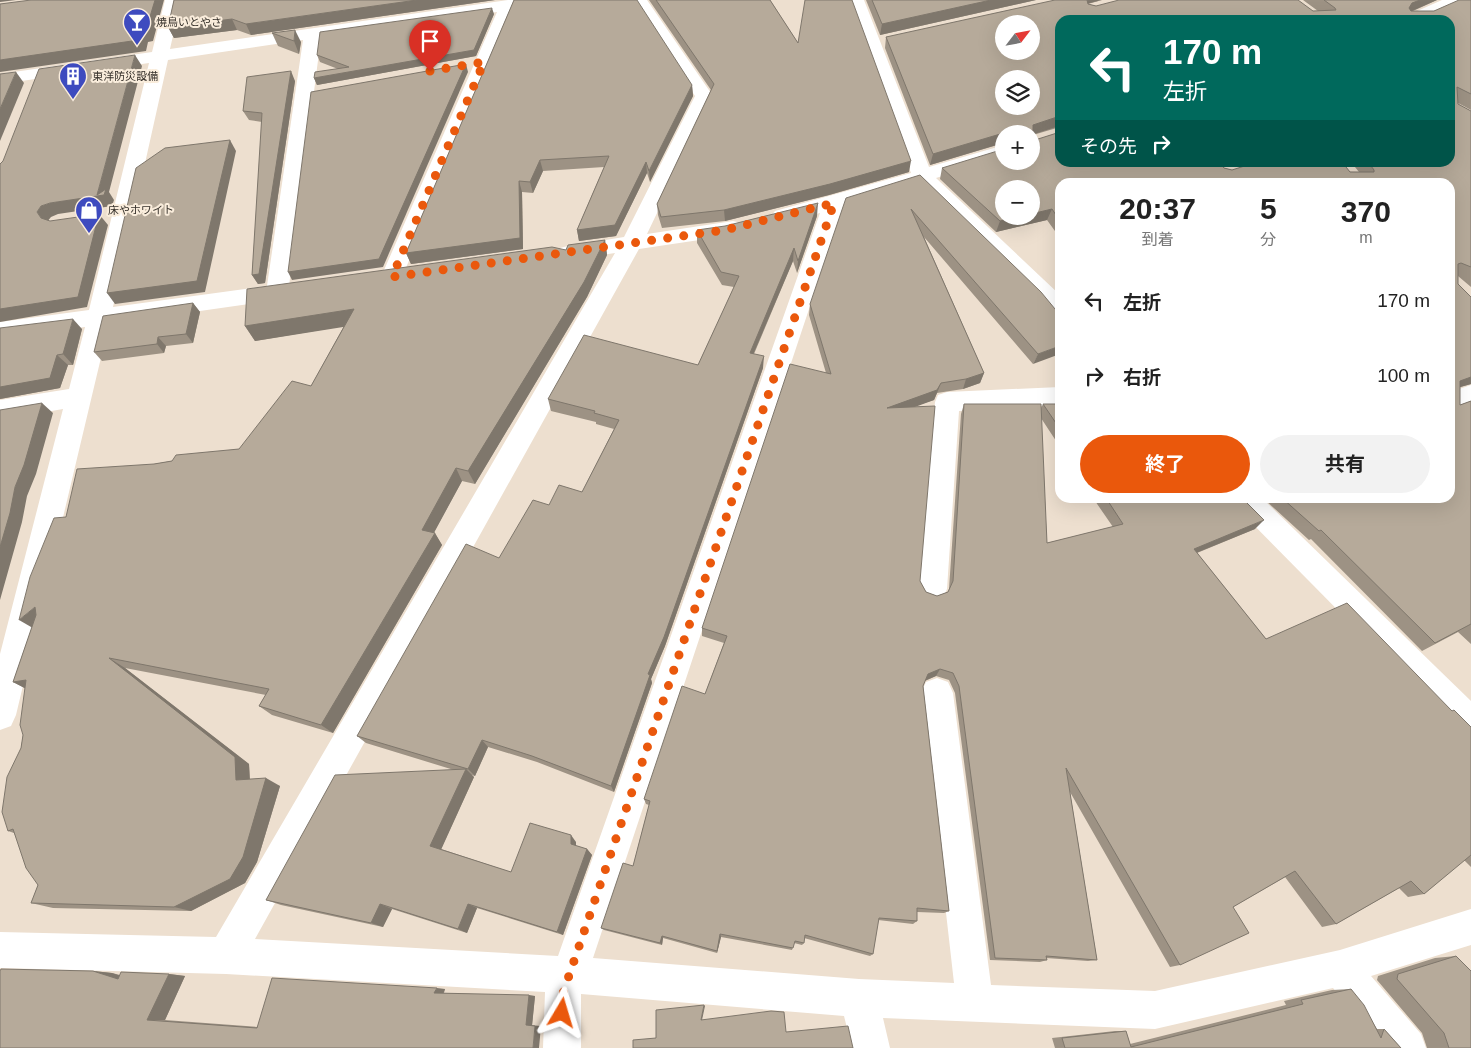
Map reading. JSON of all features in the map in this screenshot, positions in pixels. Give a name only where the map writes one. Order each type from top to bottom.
[{"type":"street","points":[[0,715],[98,316],[114,215],[160,55],[173,0]]},
{"type":"street","points":[[0,78],[508,5],[528,0]]},
{"type":"street","points":[[226,956],[631,244],[704,96],[639,0]]},
{"type":"street","points":[[856,0],[922,176],[1021,269],[1055,304]]},
{"type":"street","points":[[1423,15],[1456,0]]},
{"type":"street","points":[[420,273],[382,279],[474,63],[508,5]]},
{"type":"street","points":[[277,293],[314,92],[313,33]]},
{"type":"street","points":[[872,44],[892,40]]},
{"type":"street","points":[[30,94],[39,73]]},
{"type":"street","points":[[545,256],[725,230],[834,203],[995,154]]},
{"type":"street","points":[[562,1048],[562,996],[571,975],[834,203]]},
{"type":"street","points":[[0,330],[306,289]]},
{"type":"street","points":[[1455,402],[1471,394]]},
{"type":"street","points":[[933,589],[947,402],[1055,396]]},
{"type":"street","points":[[0,410],[79,397]]},
{"type":"street","points":[[1250,503],[1471,723]]},
{"type":"street","points":[[937,693],[975,1002]]},
{"type":"street","points":[[0,950],[226,956],[571,975],[859,998],[1155,1010],[1340,968],[1471,927]]},
{"type":"street","points":[[1340,968],[1407,1048]]},
{"type":"street","points":[[859,998],[871,1048]]},
{"type":"building","points":[[31,0],[155,0],[146,30],[142,31],[139,40],[0,60],[0,4]]},
{"type":"building","points":[[174,0],[417,0],[246,24],[232,19],[168,27]]},
{"type":"building","points":[[514,0],[637,0],[692,85],[649,171],[646,162],[615,225],[577,230],[609,156],[540,160],[530,182],[519,181],[520,238],[406,253]]},
{"type":"building","points":[[656,0],[770,0],[798,43],[805,0],[852,0],[911,161],[830,184],[724,210],[661,217],[657,204],[714,84]]},
{"type":"building","points":[[872,0],[991,0],[882,24]]},
{"type":"building","points":[[1055,0],[1087,0],[1088,4],[1096,6],[1119,0],[1298,0],[1313,11],[1336,10],[1324,0],[1420,0],[1412,3],[1409,8],[1411,11],[1434,11],[1459,0],[1471,0],[1471,94],[1457,87],[1458,104],[1471,111],[1471,267],[1461,263],[1458,264],[1458,284],[1471,297],[1471,377],[1460,381],[1460,405],[1471,401],[1471,624],[1435,643],[1321,530],[1319,531],[1288,503],[1455,503],[1455,178],[1055,178],[1055,214],[1052,209],[1040,212],[1040,180],[995,180],[995,216],[942,168],[995,152],[995,170],[1040,170],[1040,138],[1055,134],[1055,167],[1223,167],[1232,170],[1241,167],[1346,167],[1350,172],[1374,172],[1372,167],[1455,167],[1455,15],[1055,15],[1055,118],[1033,125],[995,125],[995,136],[933,154],[886,37]]},
{"type":"building","points":[[492,8],[474,50],[314,78],[315,72],[349,67],[317,55],[320,32]]},
{"type":"building","points":[[295,30],[294,41],[272,33]]},
{"type":"building","points":[[135,55],[97,195],[106,189],[104,195],[50,203],[41,206],[37,212],[41,218],[50,221],[99,214],[78,297],[0,309],[0,164],[3,161],[39,69]]},
{"type":"building","points":[[466,64],[379,259],[288,272],[311,92]]},
{"type":"building","points":[[291,71],[259,274],[252,275],[262,113],[243,111],[247,77]]},
{"type":"building","points":[[16,72],[0,109],[0,74]]},
{"type":"building","points":[[230,140],[197,281],[107,293],[136,168],[165,148]]},
{"type":"building","points":[[920,175],[1041,292],[1055,309],[1055,348],[1038,354],[911,209],[984,373],[966,379],[941,383],[937,390],[887,408],[935,406],[920,581],[926,592],[937,596],[948,592],[953,581],[964,404],[1041,404],[1047,543],[1123,524],[1109,503],[1247,503],[1264,520],[1194,549],[1266,639],[1347,603],[1452,711],[1454,710],[1471,727],[1471,855],[1424,894],[1411,881],[1336,924],[1295,871],[1233,907],[1249,933],[1180,965],[1066,768],[1097,960],[1046,956],[1047,960],[995,958],[959,686],[953,673],[940,669],[928,674],[923,686],[949,911],[917,908],[917,921],[879,918],[873,954],[805,935],[804,943],[795,941],[793,948],[720,934],[717,951],[662,936],[660,943],[601,928],[623,863],[633,866],[650,801],[644,799],[682,686],[705,694],[727,636],[702,628],[790,364],[831,374],[810,304],[846,198]]},
{"type":"building","points":[[818,203],[798,261],[794,248],[750,353],[764,356],[664,637],[648,674],[650,675],[611,786],[532,756],[482,740],[468,769],[357,736],[466,544],[499,558],[533,500],[549,505],[559,485],[582,492],[619,420],[594,413],[595,411],[548,399],[584,335],[698,365],[739,276],[721,272],[697,230],[725,226]]},
{"type":"building","points":[[605,240],[584,282],[468,471],[456,468],[422,530],[435,533],[321,725],[259,706],[269,689],[109,658],[235,757],[236,780],[266,778],[243,857],[230,879],[174,907],[31,903],[38,885],[26,868],[13,829],[8,831],[2,812],[7,777],[21,748],[23,735],[20,725],[26,680],[13,682],[36,615],[35,607],[19,620],[30,577],[54,518],[66,517],[77,469],[154,464],[172,461],[176,455],[239,449],[292,381],[311,386],[354,309],[245,326],[247,289],[552,247],[566,250],[568,245]]},
{"type":"building","points":[[193,303],[186,334],[158,337],[157,344],[94,352],[103,316]]},
{"type":"building","points":[[73,319],[63,354],[57,355],[50,378],[0,387],[0,328]]},
{"type":"building","points":[[42,403],[24,465],[15,487],[0,547],[0,410]]},
{"type":"building","points":[[1043,404],[1055,404],[1055,422]]},
{"type":"building","points":[[466,769],[430,846],[511,872],[530,823],[571,835],[571,844],[587,849],[557,932],[468,904],[458,929],[380,904],[371,923],[266,900],[335,775]]},
{"type":"building","points":[[1456,956],[1471,971],[1471,1048],[1449,1048],[1444,1033],[1397,979],[1398,974]]},
{"type":"building","points":[[1,969],[93,971],[118,979],[121,972],[169,974],[147,1020],[257,1028],[272,978],[437,988],[434,993],[529,995],[526,1025],[535,1026],[533,1048],[0,1048]]},
{"type":"building","points":[[1351,989],[1364,1005],[1381,1038],[1384,1029],[1401,1048],[1065,1048],[1062,1038],[1126,1031],[1131,1047],[1303,1004],[1301,1000]]},
{"type":"building","points":[[704,1005],[701,1020],[771,1011],[784,1012],[786,1032],[848,1026],[853,1048],[633,1048],[633,1040],[656,1038],[656,1010]]},
{"type":"place","name":"焼鳥いとやさ","points":[[137,46]]},
{"type":"place","name":"東洋防災設備","points":[[73,100]]},
{"type":"place","name":"床やホワイト","points":[[89,234]]},
{"type":"route","points":[[430,71],[484,62],[392,277],[725,230],[834,203],[571,975],[562,996],[562,1013]]}]
